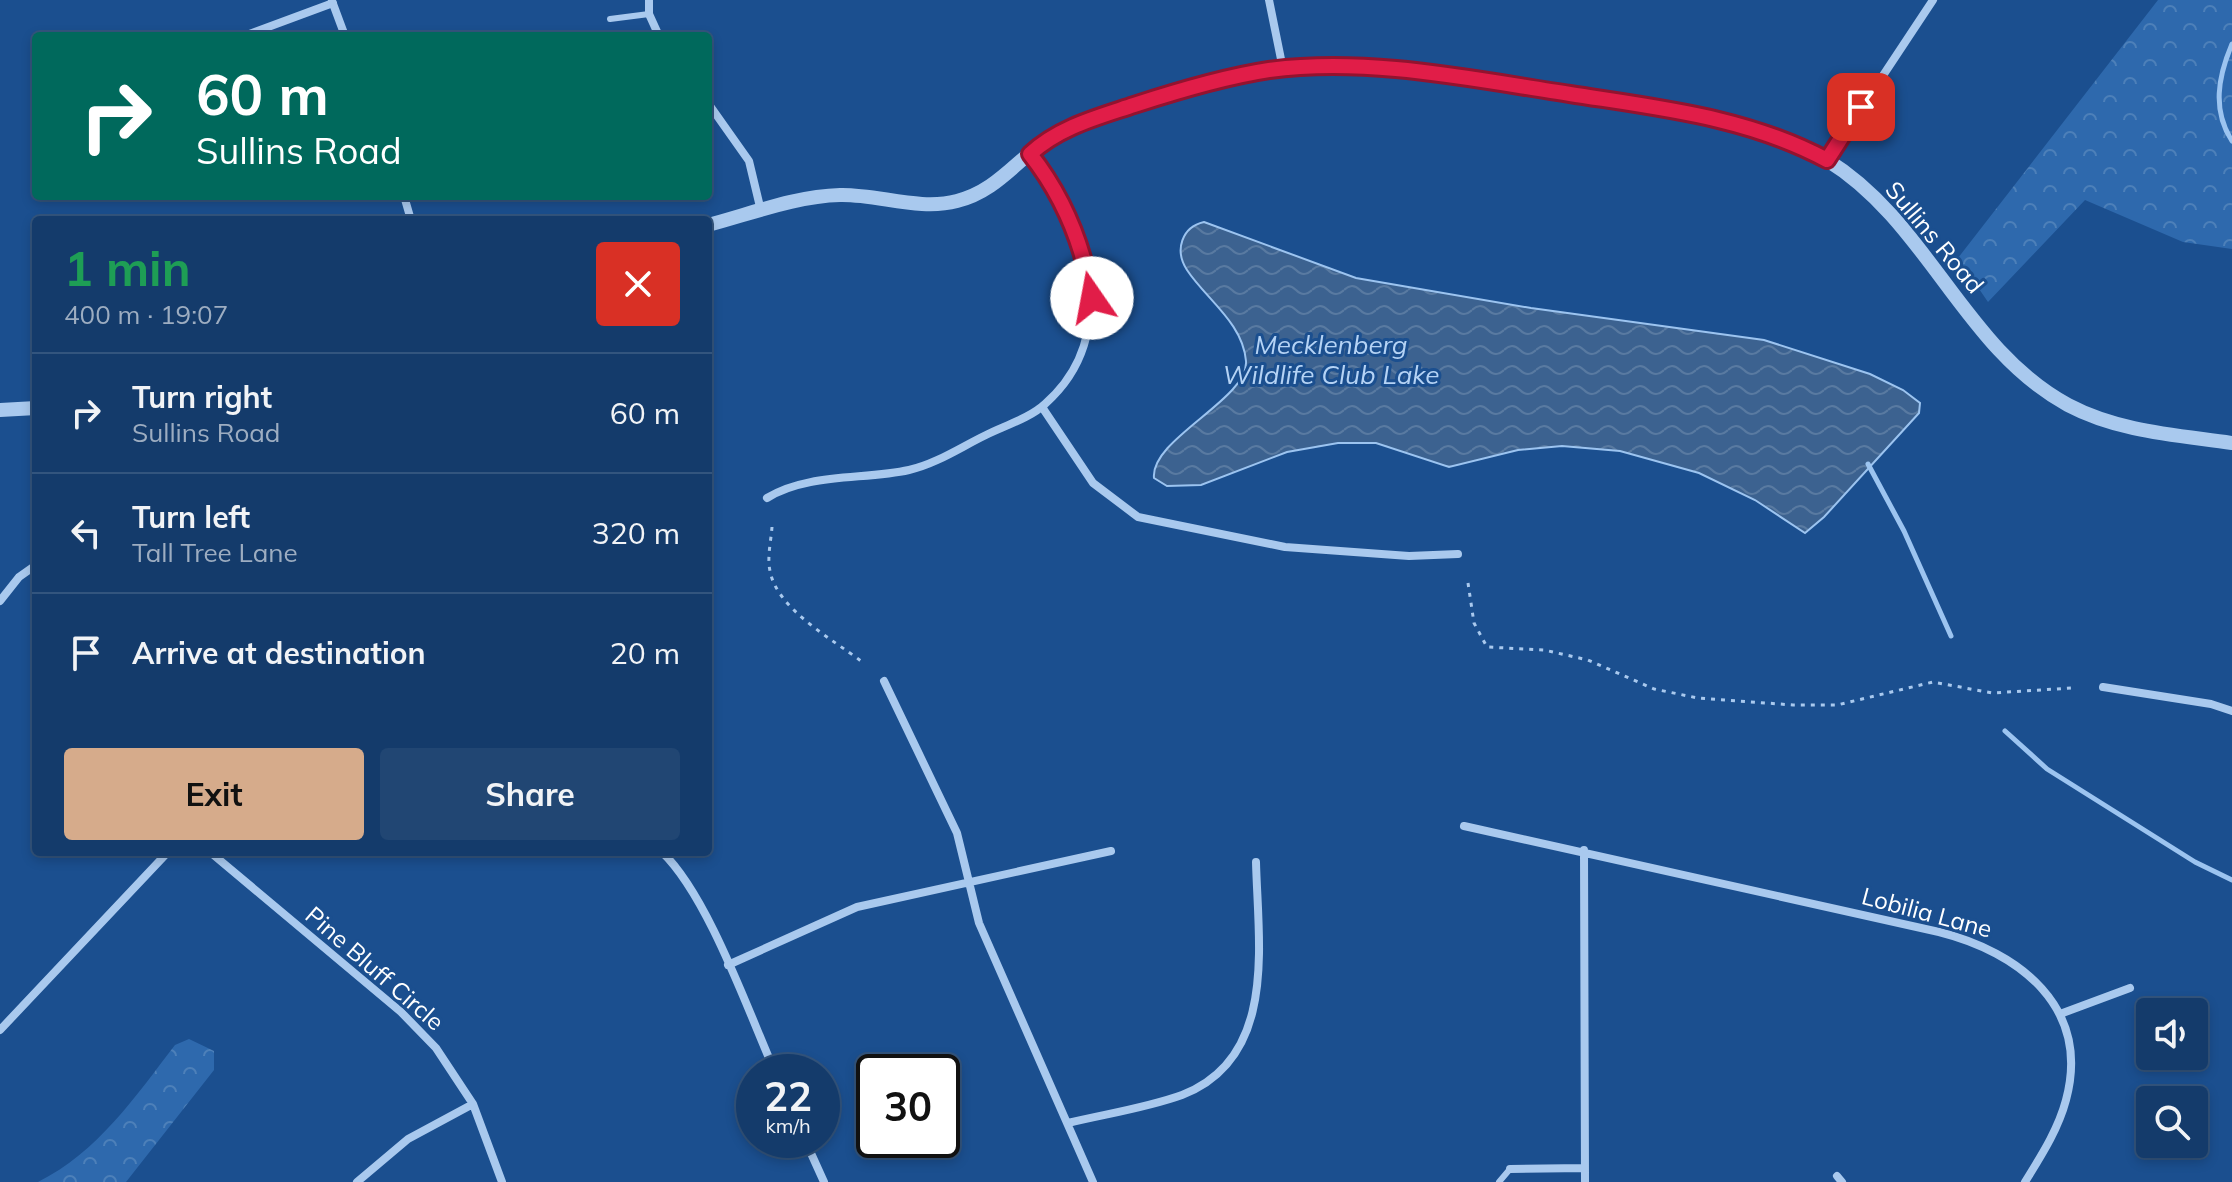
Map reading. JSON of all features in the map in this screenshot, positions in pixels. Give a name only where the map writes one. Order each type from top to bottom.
[{"type":"street","points":[[649,0],[649,14],[657,32]]},
{"type":"street","points":[[1269,0],[1283,69]]},
{"type":"street","points":[[1827,160],[1933,0]]},
{"type":"street","points":[[254,32],[333,1],[344,32]]},
{"type":"street","name":"Sullins Road","points":[[712,224],[836,195],[951,203],[986,190],[1067,129],[1098,116],[1215,81],[1283,69],[1394,69],[1705,115],[1753,128],[1827,160],[1885,206],[1999,350],[2042,389],[2069,405],[2121,425],[2232,443]]},
{"type":"street","points":[[712,109],[749,161],[761,211]]},
{"type":"street","points":[[767,498],[794,486],[923,466],[1042,407],[1071,375],[1083,351],[1091,322],[1092,298],[1087,268],[1060,195],[1030,154]]},
{"type":"street","points":[[1042,407],[1093,483],[1138,517],[1285,547],[1409,556],[1458,554]]},
{"type":"street","points":[[0,410],[32,408]]},
{"type":"street","points":[[0,601],[19,577],[32,568]]},
{"type":"street","points":[[884,681],[957,833],[989,948],[1093,1182]]},
{"type":"street","points":[[2103,687],[2211,704],[2232,711]]},
{"type":"street","name":"Lobilia Lane","points":[[1464,826],[1584,850],[1974,941],[2019,966],[2047,994],[2060,1014],[2068,1054],[2069,1086],[2056,1128],[2025,1182]]},
{"type":"street","points":[[1584,850],[1585,1182]]},
{"type":"street","points":[[728,965],[857,907],[1111,851]]},
{"type":"street","points":[[0,1030],[164,856]]},
{"type":"street","name":"Pine Bluff Circle","points":[[215,856],[415,1025],[458,1078],[473,1104],[502,1182]]},
{"type":"street","points":[[665,856],[688,884],[767,1054]]},
{"type":"street","points":[[1068,1123],[1181,1095],[1219,1072],[1238,1051],[1252,1022],[1258,995],[1256,862]]},
{"type":"street","points":[[2060,1014],[2130,988]]},
{"type":"street","points":[[357,1182],[408,1139],[473,1104]]},
{"type":"street","points":[[813,1158],[824,1182]]},
{"type":"street","points":[[1510,1169],[1585,1168]]},
{"type":"lane","points":[[610,19],[649,14]]},
{"type":"lane","points":[[1499,1182],[1510,1169]]},
{"type":"path","points":[[772,527],[769,561],[774,583],[799,612],[861,661]]},
{"type":"path","points":[[1468,583],[1474,623],[1487,647],[1544,650],[1588,660],[1654,689],[1698,698],[1837,705],[1933,682],[1992,693],[2072,688]]},
{"type":"green space","points":[[2158,0],[2232,0],[2232,249],[2183,242],[2085,200],[1988,302],[1958,258]]},
{"type":"green space","points":[[189,1039],[214,1051],[214,1070],[126,1182],[38,1182],[59,1170],[97,1139],[130,1103],[175,1045]]},
{"type":"water","name":"Mecklenberg Wildlife Club Lake","points":[[1204,222],[1356,278],[1531,308],[1764,340],[1870,374],[1903,390],[1920,403],[1919,413],[1824,517],[1805,533],[1755,500],[1699,473],[1620,451],[1562,446],[1518,450],[1449,467],[1376,443],[1338,443],[1287,452],[1201,485],[1167,486],[1154,478],[1157,463],[1182,434],[1232,390],[1243,375],[1246,361],[1231,323],[1183,262],[1182,240],[1190,229]]},
{"type":"waterway","points":[[2232,44],[2219,93],[2222,117],[2232,141]]},
{"type":"waterway","points":[[1868,464],[1904,531],[1951,636]]},
{"type":"waterway","points":[[2005,731],[2047,769],[2195,862],[2232,880]]},
{"type":"route","points":[[1092,298],[1087,268],[1060,195],[1030,154],[1054,136],[1098,116],[1215,81],[1283,69],[1352,67],[1444,75],[1705,115],[1753,128],[1827,160],[1861,107]]}]
